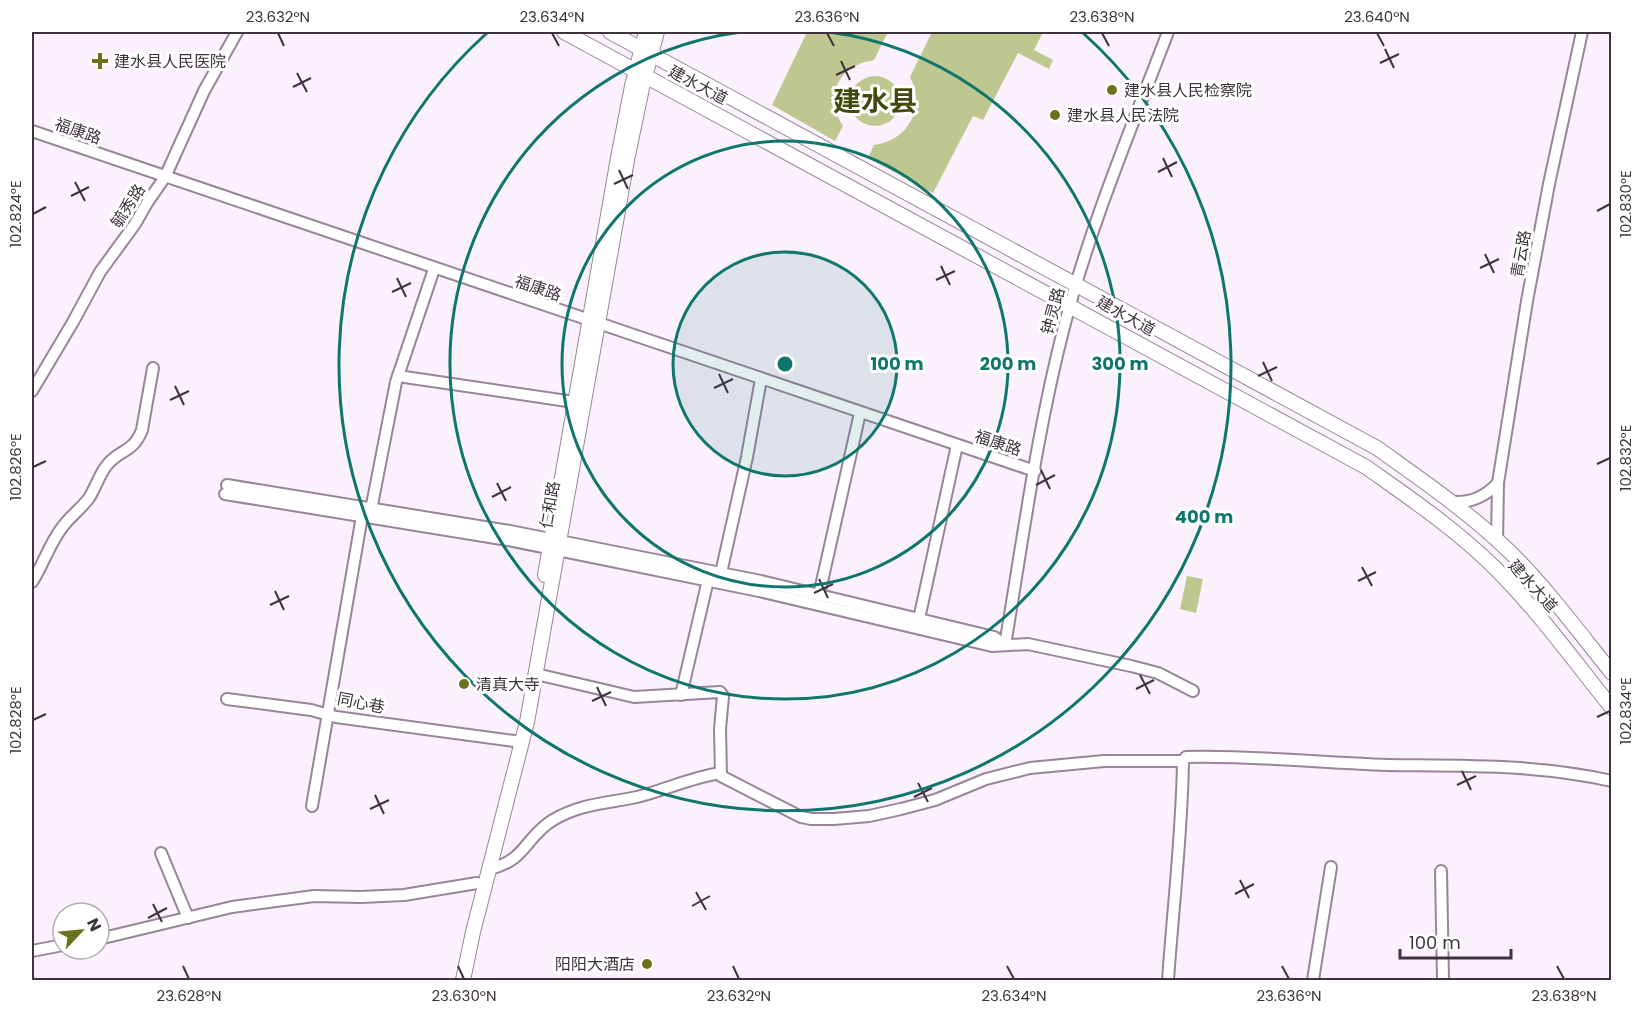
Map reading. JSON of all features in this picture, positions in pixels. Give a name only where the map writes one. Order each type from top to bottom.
[{"type":"main road","name":"建水大道","points":[[564,32],[1366,467],[1438,519],[1477,551],[1522,596],[1611,708]]},
{"type":"main road","name":"建水大道","points":[[610,32],[1377,448],[1452,502],[1497,541],[1550,596],[1611,673]]},
{"type":"main road","name":"仁和路","points":[[455,981],[477,883],[514,741],[555,545],[593,323],[618,158],[646,51],[646,32]]},
{"type":"main road","name":"仁和路","points":[[646,51],[657,32]]},
{"type":"main road","name":"仁和路","points":[[463,981],[489,869],[522,748],[536,674],[574,402],[593,323]]},
{"type":"street","name":"毓秀路","points":[[32,391],[74,322],[100,272],[165,177],[204,91],[237,32]]},
{"type":"street","name":"青云路","points":[[1497,541],[1498,483],[1537,248],[1582,32]]},
{"type":"street","name":"钟灵路","points":[[1005,645],[1052,377],[1070,305],[1103,201],[1164,33]]},
{"type":"street","name":"福康路","points":[[32,131],[1035,471]]},
{"type":"street","name":"同心巷","points":[[434,269],[390,404],[328,715],[514,741]]},
{"type":"street","points":[[32,582],[57,534],[70,516],[89,498],[106,465],[130,448],[139,438],[153,368]]},
{"type":"street","points":[[398,376],[574,402]]},
{"type":"street","points":[[721,573],[747,457],[761,379]]},
{"type":"street","points":[[819,595],[860,413]]},
{"type":"street","points":[[919,619],[957,445]]},
{"type":"street","points":[[1452,502],[1466,502],[1478,498],[1498,483]]},
{"type":"street","points":[[226,489],[721,573],[994,637],[1005,645]]},
{"type":"street","points":[[555,545],[992,646],[1028,644],[1131,666],[1158,673],[1192,691]]},
{"type":"street","points":[[681,695],[708,580]]},
{"type":"street","points":[[536,674],[634,697],[720,692],[723,694],[720,729],[721,776],[801,817],[811,819],[869,816],[935,800],[986,779],[1050,765],[1104,761],[1183,761],[1186,758],[1225,756],[1388,765],[1511,766],[1582,774],[1611,781]]},
{"type":"street","points":[[227,699],[310,710],[328,715],[312,806]]},
{"type":"street","points":[[1168,981],[1182,807],[1183,761]]},
{"type":"street","points":[[489,869],[513,860],[544,826],[566,813],[597,803],[638,796],[703,776],[721,773]]},
{"type":"street","points":[[161,853],[188,918]]},
{"type":"street","points":[[1313,981],[1331,867]]},
{"type":"street","points":[[1442,871],[1443,981]]},
{"type":"street","points":[[111,936],[232,907],[301,897],[389,896],[477,883]]},
{"type":"street","points":[[32,951],[51,947]]},
{"type":"green space","points":[[807,32],[888,32],[874,60],[852,68],[838,83],[834,103],[843,126],[835,141],[772,105]]},
{"type":"green space","points":[[932,32],[1043,32],[1034,50],[1053,60],[1049,69],[1018,53],[983,120],[973,116],[933,193],[868,158],[874,145],[896,137],[911,121],[916,100],[910,77]]},
{"type":"green space","points":[[870,76],[880,76],[893,83],[900,96],[900,106],[893,119],[880,126],[870,126],[861,122],[854,115],[850,106],[850,96],[854,87],[861,80]]},
{"type":"green space","points":[[1187,576],[1203,579],[1196,613],[1180,609]]},
{"type":"place","name":"建水县人民医院","points":[[100,61]]},
{"type":"place","name":"建水县人民检察院","points":[[1112,90]]},
{"type":"place","name":"建水县人民法院","points":[[1055,115]]},
{"type":"place","name":"清真大寺","points":[[464,684]]},
{"type":"place","name":"阳阳大酒店","points":[[647,964]]},
{"type":"district","name":"建水县","points":[[875,101]]}]
